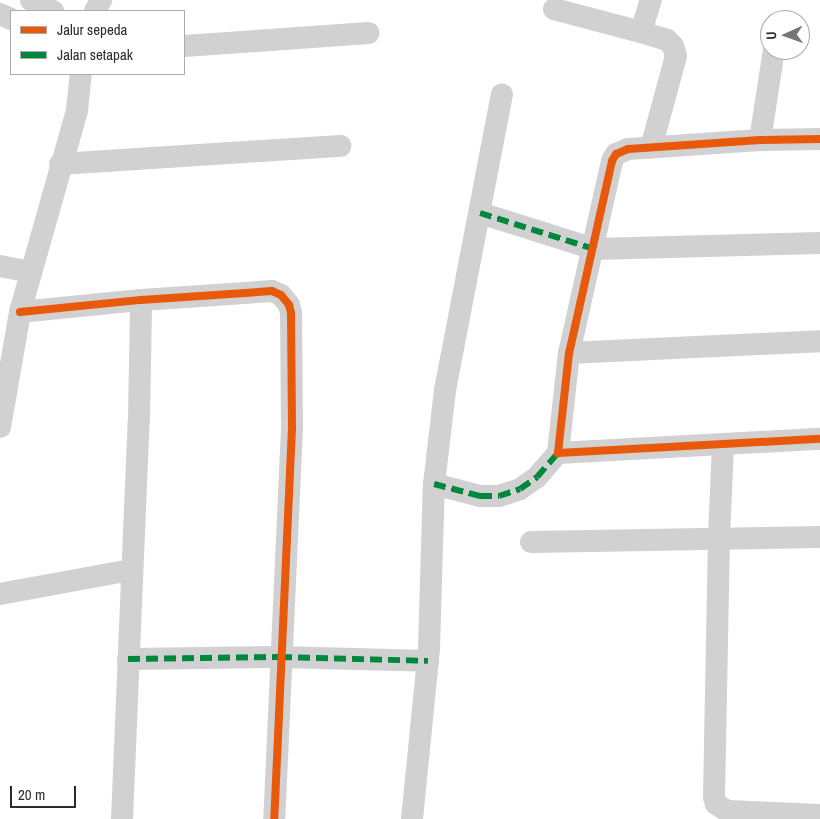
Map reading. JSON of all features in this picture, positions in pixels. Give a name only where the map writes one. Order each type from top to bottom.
[{"type":"street","points":[[31,0],[51,10]]},
{"type":"street","points":[[641,32],[651,0]]},
{"type":"street","points":[[554,9],[667,40],[673,46],[676,56],[651,148]]},
{"type":"street","points":[[185,46],[369,33]]},
{"type":"street","points":[[760,140],[772,60]]},
{"type":"street","points":[[0,427],[20,312],[60,164],[77,110],[81,75]]},
{"type":"street","points":[[412,819],[428,661],[434,484],[445,390],[502,94]]},
{"type":"street","points":[[434,484],[480,496],[499,496],[520,489],[538,477],[558,453],[569,352],[594,249],[612,161],[622,151],[760,140],[820,138]]},
{"type":"street","points":[[60,164],[340,146]]},
{"type":"street","points":[[480,213],[594,249],[820,242]]},
{"type":"street","points":[[0,266],[30,272]]},
{"type":"street","points":[[20,312],[141,300],[272,292],[281,294],[289,305],[291,313],[292,428],[274,819]]},
{"type":"street","points":[[122,819],[131,570],[139,420],[141,300]]},
{"type":"street","points":[[569,352],[820,341]]},
{"type":"street","points":[[558,453],[820,440]]},
{"type":"street","points":[[723,445],[719,537],[714,797],[716,804],[727,811],[820,813]]},
{"type":"street","points":[[531,542],[719,537],[820,537]]},
{"type":"street","points":[[0,594],[131,570]]},
{"type":"street","points":[[128,659],[280,657],[428,661]]},
{"type":"marked path","points":[[480,213],[594,249]]},
{"type":"marked path","points":[[434,484],[480,496],[499,496],[520,489],[537,477],[558,453]]},
{"type":"marked path","points":[[128,659],[280,657],[428,661]]},
{"type":"cycle path","points":[[820,139],[760,140],[628,149],[616,154],[612,161],[569,353],[558,453],[820,439]]},
{"type":"cycle path","points":[[20,312],[141,300],[272,291],[281,295],[289,305],[291,313],[292,428],[274,819]]}]
